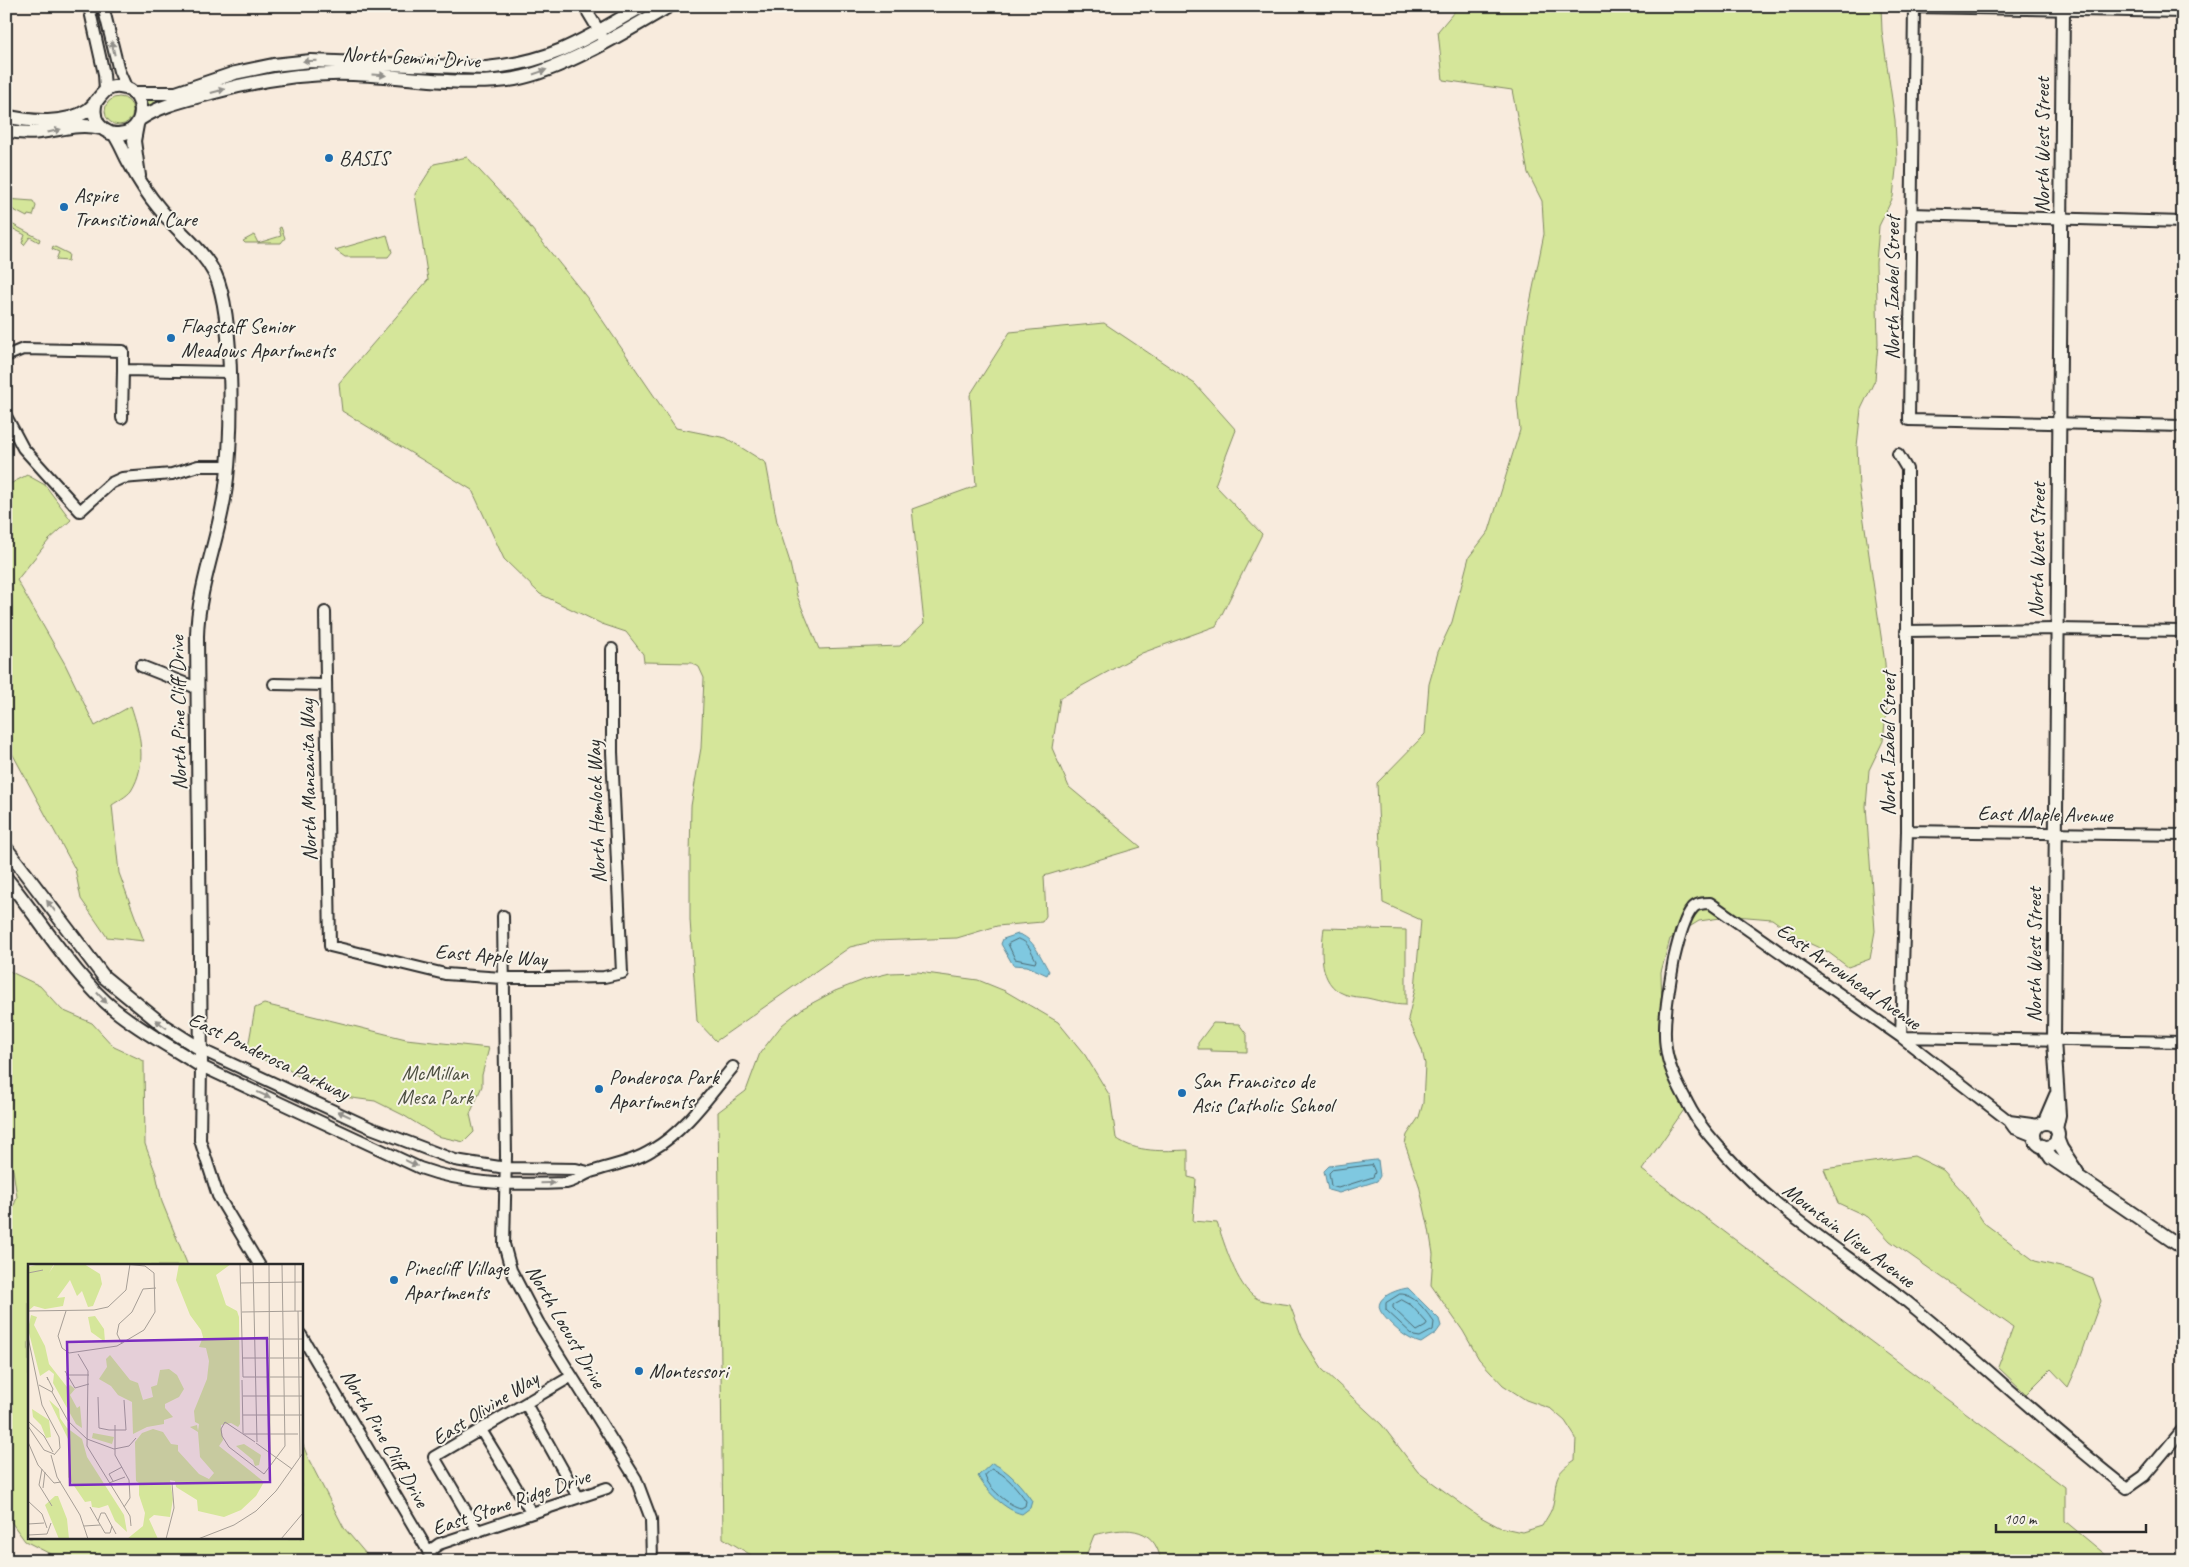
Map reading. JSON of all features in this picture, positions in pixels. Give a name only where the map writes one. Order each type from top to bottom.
[{"type":"street","points":[[103,6],[119,71],[130,91],[141,105],[138,122]]},
{"type":"street","points":[[584,6],[602,36]]},
{"type":"street","name":"North Gemini Drive","points":[[114,134],[127,133],[138,122],[171,104],[248,83],[300,75],[352,74],[478,81],[518,78],[562,64],[642,6]]},
{"type":"street","name":"North Gemini Drive","points":[[106,90],[112,87],[130,91],[176,93],[235,72],[273,64],[311,61],[486,68],[514,66],[563,51],[602,36],[669,6]]},
{"type":"street","points":[[6,116],[47,121],[69,118],[88,110],[106,90],[89,7]]},
{"type":"street","points":[[1914,7],[2063,8],[2183,12]]},
{"type":"street","name":"North Izabel Street","points":[[1914,7],[1910,420],[2059,424]]},
{"type":"street","name":"North West Street","points":[[2057,1133],[2058,1112],[2054,1040],[2056,629],[2063,8]]},
{"type":"street","points":[[96,101],[94,115],[101,128]]},
{"type":"street","name":"North Pine Cliff Drive","points":[[138,122],[134,142],[140,178]]},
{"type":"street","points":[[6,130],[40,134],[86,125],[101,128],[114,134]]},
{"type":"street","name":"North Pine Cliff Drive","points":[[114,134],[160,210],[197,246],[216,276],[223,298],[229,372],[228,466],[224,500],[200,598],[197,621],[202,1050],[200,1140],[218,1196],[259,1264]]},
{"type":"street","points":[[1911,214],[2183,222]]},
{"type":"street","points":[[6,356],[23,349],[123,350],[122,418]]},
{"type":"street","points":[[123,370],[229,372]]},
{"type":"street","points":[[6,416],[23,448],[80,511],[111,483],[122,478],[172,474],[198,466],[228,466]]},
{"type":"street","points":[[2059,424],[2183,426]]},
{"type":"street","name":"North Izabel Street","points":[[1898,454],[1907,469],[1907,830],[1901,1037]]},
{"type":"street","name":"North Manzanita Way","points":[[325,612],[330,946]]},
{"type":"street","points":[[1906,631],[2056,629],[2183,631]]},
{"type":"street","name":"North Hemlock Way","points":[[612,649],[612,752],[622,973]]},
{"type":"street","points":[[141,666],[197,688]]},
{"type":"street","points":[[274,684],[325,685]]},
{"type":"street","name":"East Maple Avenue","points":[[1907,830],[2183,835]]},
{"type":"street","name":"East Ponderosa Parkway","points":[[6,848],[101,973],[164,1026],[202,1050],[372,1128],[454,1160],[506,1168],[576,1169],[588,1172]]},
{"type":"street","name":"East Ponderosa Parkway","points":[[6,878],[55,942],[90,984],[115,1010],[201,1066],[436,1174],[490,1184],[566,1183],[578,1180],[588,1172],[652,1151],[674,1133],[698,1109],[733,1067]]},
{"type":"street","name":"East Arrowhead Avenue","points":[[1677,945],[1692,909],[1700,903],[1710,904],[1901,1037],[2009,1121],[2040,1133]]},
{"type":"street","name":"North Locust Drive","points":[[503,916],[502,978],[506,1168],[504,1244],[511,1270],[538,1322],[636,1479],[652,1519],[652,1561]]},
{"type":"street","name":"Mountain View Avenue","points":[[1677,945],[1669,987],[1665,1045],[1668,1061],[1688,1104],[1702,1128],[1752,1184],[1780,1208],[1907,1302],[2088,1458],[2127,1488],[2144,1476],[2183,1429]]},
{"type":"street","name":"East Apple Way","points":[[330,946],[445,974],[502,978],[604,977],[622,973]]},
{"type":"street","points":[[90,984],[101,973]]},
{"type":"street","points":[[1901,1037],[2183,1042]]},
{"type":"street","name":"North West Street","points":[[2040,1133],[2056,1095]]},
{"type":"street","points":[[2040,1133],[2049,1123],[2057,1133],[2061,1148],[2078,1174]]},
{"type":"street","points":[[366,1142],[372,1128]]},
{"type":"street","points":[[2040,1133],[2052,1145],[2057,1133]]},
{"type":"street","points":[[2040,1133],[2052,1158],[2078,1174],[2183,1248]]},
{"type":"street","name":"North Pine Cliff Drive","points":[[302,1337],[434,1561]]},
{"type":"street","name":"East Olivine Way","points":[[478,1532],[434,1457],[572,1376]]},
{"type":"street","points":[[526,1404],[578,1497]]},
{"type":"street","points":[[481,1430],[531,1512]]},
{"type":"street","name":"East Stone Ridge Drive","points":[[428,1552],[440,1544],[607,1488]]},
{"type":"green space","points":[[370,6],[411,6],[411,9],[376,11]]},
{"type":"green space","points":[[1459,6],[1881,6],[1882,31],[1895,120],[1897,160],[1893,197],[1879,226],[1876,263],[1878,344],[1875,380],[1861,409],[1857,446],[1859,487],[1885,663],[1887,704],[1883,741],[1869,770],[1866,806],[1875,931],[1870,959],[1848,967],[1828,952],[1798,938],[1772,919],[1735,916],[1699,921],[1670,939],[1661,972],[1662,1012],[1688,1104],[1642,1170],[2065,1487],[2065,1521],[2113,1561],[1161,1561],[1152,1540],[1144,1534],[1126,1530],[1094,1535],[1084,1561],[761,1561],[723,1538],[718,1112],[746,1091],[760,1053],[782,1025],[803,1008],[835,991],[866,979],[890,973],[918,972],[978,980],[1005,991],[1058,1022],[1085,1055],[1110,1096],[1116,1138],[1141,1149],[1160,1151],[1188,1150],[1188,1177],[1196,1179],[1193,1221],[1217,1223],[1237,1275],[1249,1292],[1260,1300],[1290,1305],[1302,1337],[1322,1369],[1382,1425],[1418,1472],[1477,1515],[1499,1527],[1522,1532],[1542,1526],[1552,1507],[1559,1475],[1562,1470],[1575,1460],[1576,1438],[1565,1421],[1551,1409],[1526,1400],[1503,1385],[1479,1359],[1463,1331],[1431,1285],[1433,1254],[1429,1229],[1419,1185],[1405,1144],[1407,1135],[1419,1117],[1423,1103],[1425,1064],[1422,1050],[1408,1019],[1415,989],[1421,920],[1383,903],[1377,783],[1425,734],[1429,684],[1438,652],[1452,622],[1469,557],[1489,531],[1520,430],[1517,401],[1526,323],[1544,234],[1542,201],[1528,173],[1512,90],[1443,80],[1438,31]]},
{"type":"green space","points":[[297,69],[148,108],[144,99],[249,73]]},
{"type":"green space","points":[[119,97],[129,101],[133,111],[129,121],[119,125],[109,121],[105,111],[109,101]]},
{"type":"green space","points":[[467,157],[519,213],[588,299],[676,428],[726,438],[766,463],[777,522],[789,559],[797,596],[819,649],[900,646],[924,623],[912,509],[976,486],[970,395],[1010,332],[1104,323],[1195,384],[1236,430],[1215,485],[1262,534],[1216,626],[1142,653],[1060,698],[1052,748],[1069,787],[1141,847],[1044,876],[1046,916],[1042,922],[997,926],[957,938],[875,941],[850,947],[716,1041],[697,1021],[690,920],[691,806],[701,748],[704,678],[699,667],[692,663],[644,662],[643,654],[626,632],[602,624],[540,594],[504,559],[472,490],[342,411],[339,383],[428,280],[415,194],[434,164]]},
{"type":"green space","points":[[6,199],[33,201],[36,206],[33,216],[28,215],[27,217],[6,206]]},
{"type":"green space","points":[[6,221],[40,239],[39,242],[30,237],[24,245],[22,243],[25,235],[6,225]]},
{"type":"green space","points":[[281,227],[285,238],[281,243],[258,243],[281,236],[279,228]]},
{"type":"green space","points":[[254,235],[258,243],[245,243],[243,241]]},
{"type":"green space","points":[[387,235],[392,252],[388,257],[345,257],[335,250]]},
{"type":"green space","points":[[53,246],[69,254],[68,261],[56,260],[59,252],[52,249]]},
{"type":"green space","points":[[27,475],[45,485],[71,520],[49,540],[17,580],[65,664],[95,726],[131,706],[137,727],[141,759],[136,781],[129,793],[112,805],[119,873],[144,941],[107,937],[81,899],[75,869],[6,742],[6,486]]},
{"type":"green space","points":[[1324,928],[1406,930],[1406,1005],[1350,996],[1329,983],[1325,975],[1322,956]]},
{"type":"green space","points":[[6,967],[11,972],[40,986],[62,1010],[92,1023],[114,1047],[144,1061],[145,1144],[156,1174],[162,1202],[187,1264],[28,1264],[28,1540],[302,1540],[302,1442],[344,1528],[372,1561],[64,1561],[25,1541],[6,1515],[6,1227],[17,1197],[13,1170],[6,1161]]},
{"type":"green space","name":"McMillan Mesa Park","points":[[264,1004],[406,1039],[489,1048],[482,1075],[482,1086],[470,1114],[474,1132],[464,1142],[437,1136],[403,1115],[375,1101],[336,1096],[318,1089],[289,1070],[247,1053],[255,1008]]},
{"type":"green space","points":[[1213,1023],[1239,1024],[1247,1035],[1247,1052],[1198,1049],[1198,1043]]},
{"type":"green space","points":[[1914,1156],[1943,1170],[1965,1194],[1984,1223],[2035,1261],[2069,1269],[2093,1279],[2101,1301],[2068,1387],[2051,1369],[2026,1394],[1998,1367],[2013,1327],[1890,1241],[1868,1217],[1838,1203],[1824,1169]]},
{"type":"water","points":[[1018,934],[1028,939],[1036,949],[1049,971],[1047,975],[1027,966],[1013,965],[1001,944],[1003,939]]},
{"type":"water","points":[[1378,1160],[1380,1176],[1377,1181],[1339,1193],[1328,1190],[1324,1171],[1329,1166]]},
{"type":"water","points":[[1408,1288],[1439,1319],[1441,1326],[1436,1333],[1421,1343],[1410,1339],[1393,1326],[1384,1317],[1379,1307],[1383,1298]]},
{"type":"water","points":[[992,1463],[1014,1479],[1032,1501],[1030,1508],[1022,1514],[1009,1509],[997,1500],[978,1476]]},
{"type":"place","name":"BASIS","points":[[329,158]]},
{"type":"place","name":"Aspire Transitional Care","points":[[64,207]]},
{"type":"place","name":"Flagstaff Senior Meadows Apartments","points":[[171,338]]},
{"type":"place","name":"Ponderosa Park Apartments","points":[[599,1089]]},
{"type":"place","name":"San Francisco de Asis Catholic School","points":[[1182,1093]]},
{"type":"place","name":"Pinecliff Village Apartments","points":[[394,1280]]},
{"type":"place","name":"Montessori","points":[[639,1371]]}]
